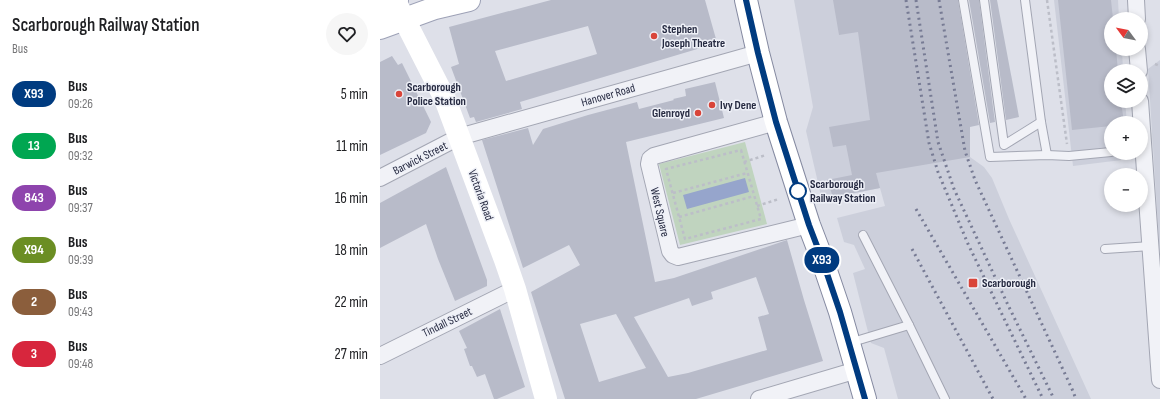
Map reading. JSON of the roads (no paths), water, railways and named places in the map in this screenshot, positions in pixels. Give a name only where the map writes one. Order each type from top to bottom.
[{"type":"main road","points":[[380,28],[394,6],[435,8],[469,0]]},
{"type":"main road","points":[[746,0],[776,122],[809,225],[840,312],[865,399]]},
{"type":"main road","name":"Victoria Road","points":[[394,6],[445,99],[515,289],[544,398]]},
{"type":"street","points":[[1136,0],[1137,12]]},
{"type":"street","name":"Hanover Road","points":[[459,137],[758,53]]},
{"type":"street","name":"West Square","points":[[776,122],[654,156],[650,159],[649,164],[670,251],[673,255],[678,257],[809,225]]},
{"type":"street","name":"Barwick Street","points":[[380,178],[459,137]]},
{"type":"street","points":[[1143,160],[1151,246],[1160,380]]},
{"type":"street","name":"Tindall Street","points":[[380,356],[515,289]]},
{"type":"street","points":[[759,399],[857,370]]},
{"type":"lane","points":[[963,0],[990,157],[1048,155],[1069,156],[1104,153]]},
{"type":"lane","points":[[984,0],[1006,156]]},
{"type":"lane","points":[[1025,0],[1041,122],[1048,155]]},
{"type":"lane","points":[[1004,144],[1041,122]]},
{"type":"lane","points":[[863,235],[945,399]]},
{"type":"lane","points":[[1105,249],[1151,246]]},
{"type":"lane","points":[[848,344],[909,325]]},
{"type":"water","points":[[745,178],[749,192],[687,209],[683,195]]},
{"type":"railway","points":[[906,0],[929,143],[938,172],[968,244],[1043,399]]},
{"type":"railway","points":[[916,0],[938,142],[954,189],[1054,399]]},
{"type":"railway","points":[[939,0],[965,151],[975,180],[1076,399]]},
{"type":"railway","points":[[916,209],[1026,399]]},
{"type":"railway","points":[[912,249],[993,399]]},
{"type":"place","name":"Stephen Joseph Theatre","points":[[654,36]]},
{"type":"place","name":"Scarborough Police Station","points":[[399,94]]},
{"type":"place","name":"Ivy Dene","points":[[712,105]]},
{"type":"place","name":"Glenroyd","points":[[698,113]]},
{"type":"place","name":"Scarborough Railway Station","points":[[798,191]]},
{"type":"place","name":"Scarborough","points":[[973,283]]}]
